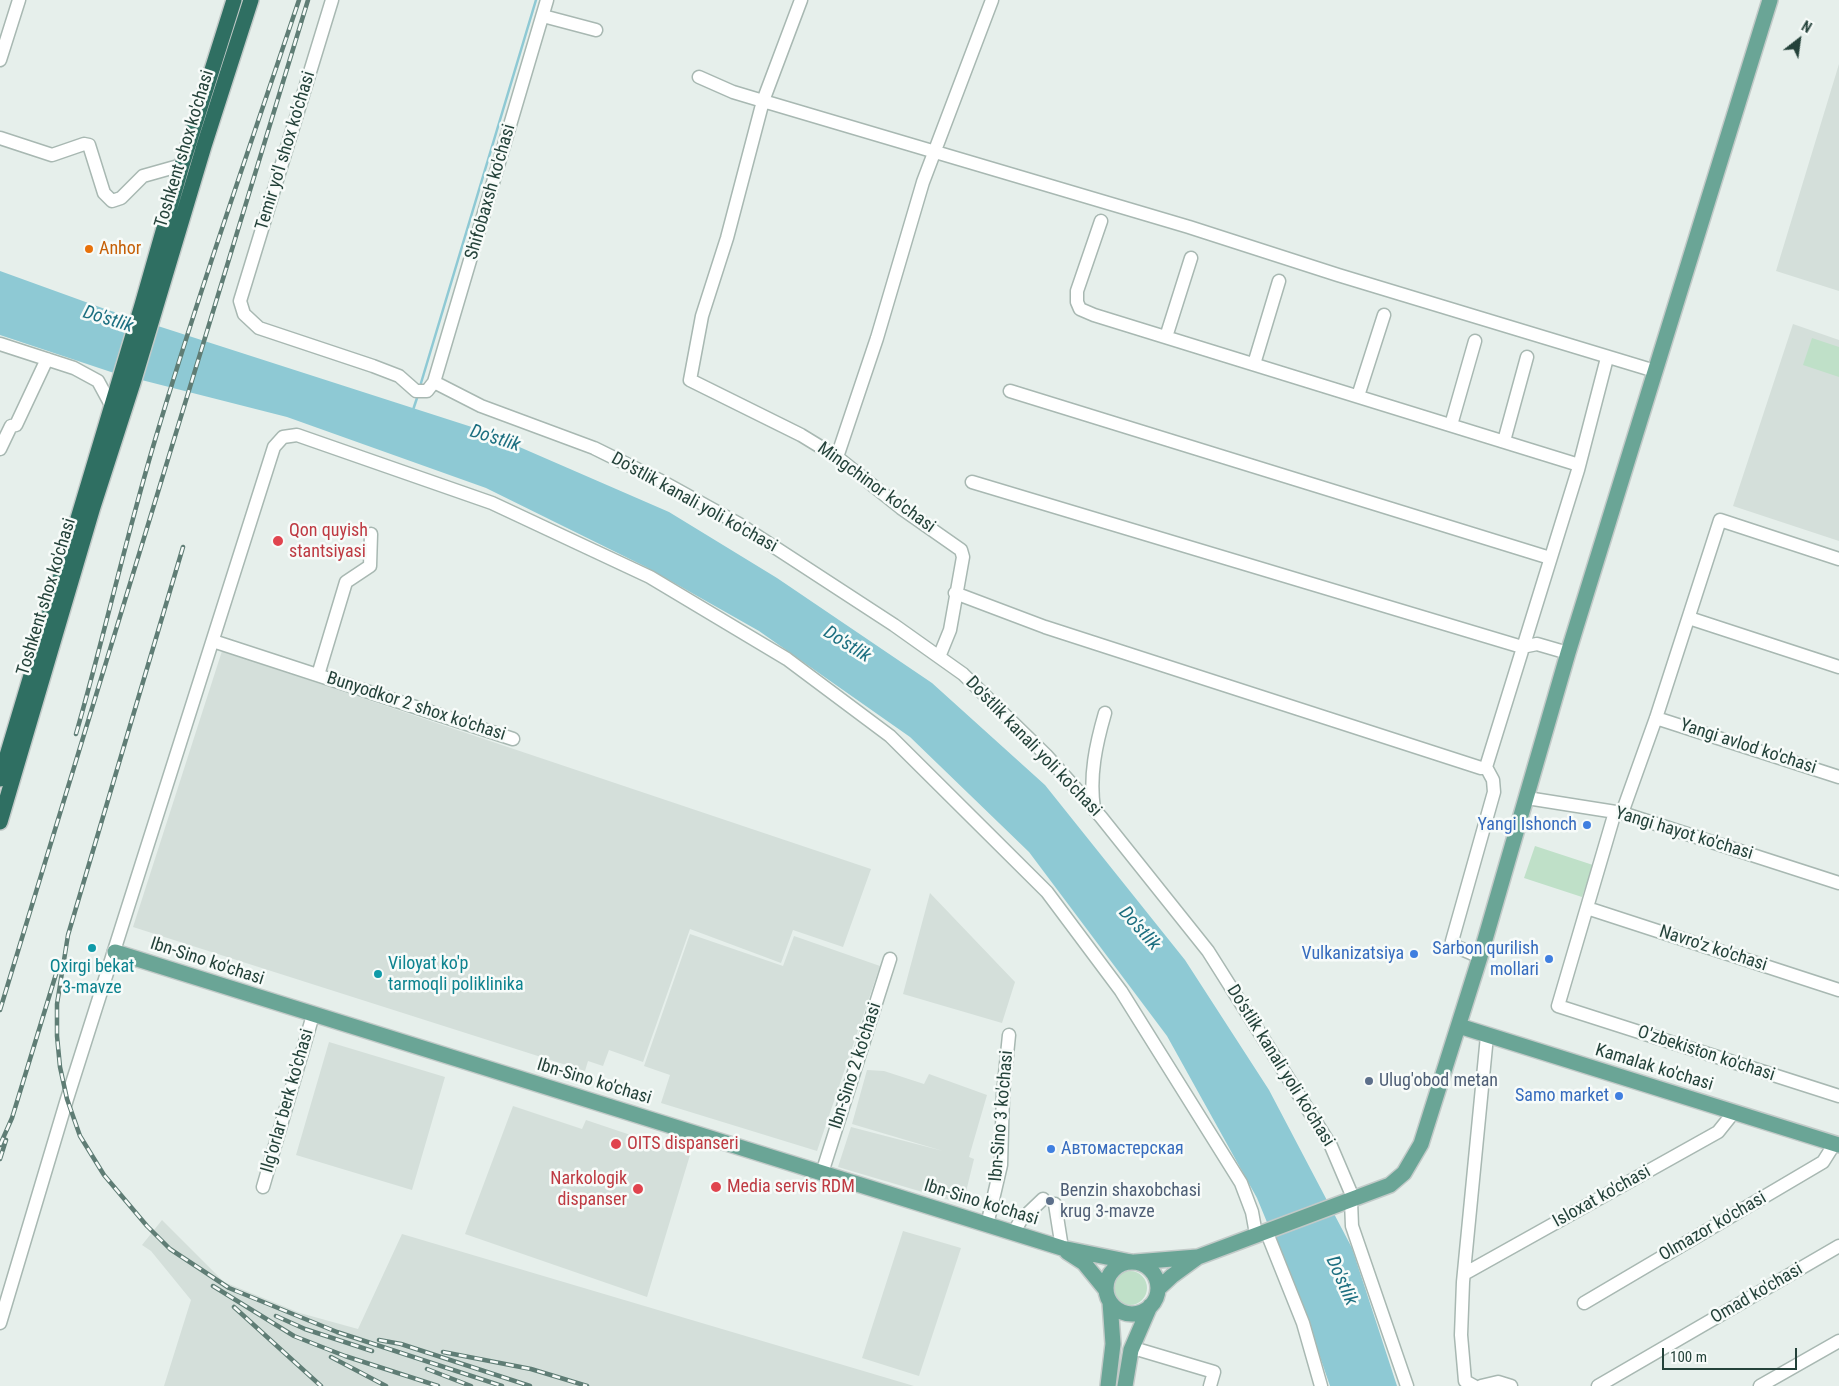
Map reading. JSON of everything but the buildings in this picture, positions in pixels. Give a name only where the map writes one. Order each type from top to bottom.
[{"type":"highway","name":"Toshkent shox ko'chasi","points":[[149,307],[182,166],[234,0]]},
{"type":"highway","name":"Toshkent shox ko'chasi","points":[[149,307],[251,0]]},
{"type":"highway","points":[[126,381],[149,307]]},
{"type":"highway","name":"Toshkent shox ko'chasi","points":[[0,779],[111,404],[126,381]]},
{"type":"highway","name":"Toshkent shox ko'chasi","points":[[0,822],[93,507],[126,381]]},
{"type":"main road","points":[[1108,1386],[1113,1344],[1108,1296],[1110,1274],[1116,1268],[1133,1262],[1198,1257],[1262,1235],[1390,1185],[1404,1172],[1415,1157],[1459,1026],[1568,653],[1770,0]]},
{"type":"main road","name":"Ibn-Sino ko'chasi","points":[[115,952],[1062,1248]]},
{"type":"main road","name":"Kamalak ko'chasi","points":[[1459,1026],[1837,1144]]},
{"type":"main road","points":[[1062,1248],[1133,1262],[1152,1272],[1158,1289]]},
{"type":"main road","points":[[1062,1248],[1084,1263],[1108,1296],[1124,1313],[1143,1312],[1150,1306]]},
{"type":"main road","points":[[1125,1386],[1131,1350],[1158,1289],[1198,1257]]},
{"type":"street","points":[[0,60],[19,0]]},
{"type":"street","name":"Temir yo'l shox ko'chasi","points":[[332,0],[240,301],[244,314],[259,328],[382,369],[399,376],[416,391],[427,391],[434,382]]},
{"type":"street","name":"Shifobaxsh ko'chasi","points":[[434,382],[547,0]]},
{"type":"street","points":[[763,100],[801,0]]},
{"type":"street","points":[[837,458],[877,338],[934,152],[992,0]]},
{"type":"street","points":[[543,16],[596,30]]},
{"type":"street","points":[[699,77],[733,92],[1171,222],[1654,372]]},
{"type":"street","name":"Mingchinor ko'chasi","points":[[763,100],[727,238],[702,316],[690,380],[801,435],[837,458],[901,508],[961,550],[963,558],[950,630],[939,657]]},
{"type":"street","points":[[0,138],[52,155],[84,144],[89,145],[104,193],[112,201],[121,198],[143,176],[182,166]]},
{"type":"street","points":[[1100,221],[1078,291],[1077,302],[1080,309],[1094,315],[1579,465]]},
{"type":"street","points":[[1166,337],[1191,258]]},
{"type":"street","points":[[1254,364],[1279,281]]},
{"type":"street","points":[[1358,396],[1384,315]]},
{"type":"street","points":[[1451,425],[1475,341]]},
{"type":"street","points":[[0,344],[74,368],[98,381],[111,404]]},
{"type":"street","points":[[1504,441],[1527,357]]},
{"type":"street","points":[[1480,957],[1457,947],[1452,941],[1494,792],[1493,780],[1486,767],[1579,465],[1607,358]]},
{"type":"street","points":[[0,449],[11,426],[16,425],[47,359]]},
{"type":"street","name":"Do'stlik kanali yoli ko'chasi","points":[[434,382],[481,406],[594,448],[663,482],[739,524],[963,674],[1046,755],[1094,809],[1208,951],[1331,1146],[1349,1202]]},
{"type":"street","points":[[1010,391],[1550,558]]},
{"type":"street","points":[[0,1323],[68,1099],[274,447],[283,437],[297,435],[492,504],[650,577],[787,659],[890,736],[1047,892],[1122,991],[1241,1183],[1262,1235],[1303,1324],[1321,1386]]},
{"type":"street","points":[[972,482],[1522,647],[1536,644],[1568,653]]},
{"type":"street","points":[[1587,908],[1619,813],[1656,718],[1720,520],[1839,559]]},
{"type":"street","name":"Bunyodkor 2 shox ko'chasi","points":[[318,675],[346,582],[370,566],[371,534]]},
{"type":"street","points":[[956,593],[1044,626],[1481,768],[1486,767]]},
{"type":"street","points":[[1689,618],[1839,667]]},
{"type":"street","name":"Bunyodkor 2 shox ko'chasi","points":[[213,641],[513,739]]},
{"type":"street","points":[[1094,809],[1092,781],[1097,738],[1105,713]]},
{"type":"street","name":"Yangi avlod ko'chasi","points":[[1656,718],[1839,777]]},
{"type":"street","name":"Yangi hayot ko'chasi","points":[[1527,798],[1619,813],[1839,883]]},
{"type":"street","name":"Navro'z ko'chasi","points":[[1587,908],[1839,990]]},
{"type":"street","name":"O'zbekiston ko'chasi","points":[[1587,908],[1558,1006],[1839,1096]]},
{"type":"street","name":"Ibn-Sino 2 ko'chasi","points":[[822,1173],[890,960]]},
{"type":"street","name":"Ilg'orlar berk ko'chasi","points":[[263,1187],[313,1015]]},
{"type":"street","name":"Ibn-Sino 3 ko'chasi","points":[[987,1225],[1001,1165],[1003,1094],[1009,1035]]},
{"type":"street","points":[[1474,1386],[1465,1381],[1462,1364],[1464,1274],[1487,1036]]},
{"type":"street","name":"Isloxat ko'chasi","points":[[1464,1274],[1718,1132],[1734,1112]]},
{"type":"street","name":"Olmazor ko'chasi","points":[[1584,1303],[1823,1162],[1837,1144]]},
{"type":"street","points":[[1013,1233],[1021,1220],[1043,1199]]},
{"type":"street","points":[[1349,1202],[1352,1226],[1407,1386]]},
{"type":"street","points":[[1055,1204],[1062,1248]]},
{"type":"street","name":"Omad ko'chasi","points":[[1598,1386],[1839,1246]]},
{"type":"street","points":[[1760,1386],[1839,1342]]},
{"type":"street","points":[[1131,1350],[1140,1350],[1214,1372]]},
{"type":"street","points":[[1210,1386],[1214,1372]]},
{"type":"street","points":[[1214,1372],[1217,1386]]},
{"type":"street","points":[[1481,1386],[1498,1382],[1511,1386]]},
{"type":"shaded area","points":[[1839,64],[1839,291],[1776,271]]},
{"type":"shaded area","points":[[1793,324],[1839,340],[1839,541],[1733,506]]},
{"type":"shaded area","points":[[222,651],[871,869],[843,947],[793,930],[781,963],[690,929],[643,1062],[609,1050],[603,1066],[588,1061],[585,1071],[133,927]]},
{"type":"shaded area","points":[[930,893],[1015,982],[1002,1023],[903,994]]},
{"type":"shaded area","points":[[690,934],[783,966],[794,936],[880,966],[817,1151],[661,1103],[670,1075],[644,1066]]},
{"type":"shaded area","points":[[329,1042],[445,1077],[412,1190],[296,1155]]},
{"type":"shaded area","points":[[867,1070],[884,1071],[924,1084],[929,1074],[987,1095],[969,1157],[974,1159],[963,1204],[838,1167],[851,1127],[943,1151],[852,1124]]},
{"type":"shaded area","points":[[513,1106],[582,1129],[586,1120],[690,1155],[647,1297],[465,1234]]},
{"type":"shaded area","points":[[162,1220],[224,1282],[300,1313],[358,1329],[402,1234],[914,1386],[164,1386],[191,1300],[151,1251],[142,1245]]},
{"type":"shaded area","points":[[903,1231],[961,1248],[919,1376],[862,1358]]},
{"type":"green space","points":[[1812,338],[1839,347],[1839,377],[1803,365]]},
{"type":"green space","points":[[1535,846],[1593,865],[1582,897],[1524,878]]},
{"type":"green space","points":[[1130,1271],[1137,1272],[1142,1276],[1146,1281],[1146,1295],[1142,1300],[1137,1304],[1130,1305],[1123,1304],[1118,1300],[1114,1295],[1113,1288],[1114,1281],[1118,1276],[1123,1272]]},
{"type":"water","name":"Do'stlik","points":[[0,271],[105,309],[478,429],[669,512],[777,578],[932,683],[1045,785],[1185,960],[1269,1090],[1352,1248],[1397,1386],[1330,1386],[1307,1319],[1257,1198],[1167,1036],[1029,852],[910,737],[759,631],[646,567],[486,488],[287,417],[114,373],[0,335]]},
{"type":"waterway","points":[[421,383],[536,0]]},
{"type":"waterway","points":[[413,410],[417,398]]},
{"type":"railway","points":[[76,734],[155,440],[189,329],[299,0]]},
{"type":"railway","points":[[0,1010],[308,0]]},
{"type":"railway","points":[[183,547],[68,935],[57,1004],[57,1036],[60,1067],[67,1099],[80,1136],[104,1175],[147,1226],[170,1249],[229,1288],[337,1332],[502,1386]]},
{"type":"railway","points":[[0,1145],[12,1118],[56,974]]},
{"type":"railway","points":[[0,1159],[6,1140]]},
{"type":"railway","points":[[213,1286],[294,1336],[345,1356],[438,1386]]},
{"type":"railway","points":[[234,1307],[321,1386]]},
{"type":"railway","points":[[276,1316],[305,1329],[372,1351]]},
{"type":"railway","points":[[379,1340],[401,1344],[530,1386]]},
{"type":"railway","points":[[443,1352],[531,1369],[587,1386]]},
{"type":"railway","points":[[331,1357],[386,1386]]},
{"type":"railway","points":[[427,1369],[471,1386]]},
{"type":"place","name":"Anhor","points":[[89,249]]},
{"type":"place","name":"Qon quyish stantsiyasi","points":[[278,541]]},
{"type":"place","name":"Yangi Ishonch","points":[[1587,825]]},
{"type":"place","name":"Oxirgi bekat 3-mavze","points":[[92,948]]},
{"type":"place","name":"Vulkanizatsiya","points":[[1414,954]]},
{"type":"place","name":"Sarbon qurilish mollari","points":[[1549,959]]},
{"type":"place","name":"Viloyat ko'p tarmoqli poliklinika","points":[[378,974]]},
{"type":"place","name":"Ulug'obod metan","points":[[1369,1081]]},
{"type":"place","name":"Samo market","points":[[1619,1096]]},
{"type":"place","name":"OITS dispanseri","points":[[616,1144]]},
{"type":"place","name":"Автомастерская","points":[[1051,1149]]},
{"type":"place","name":"Media servis RDM","points":[[716,1187]]},
{"type":"place","name":"Narkologik dispanser","points":[[638,1189]]},
{"type":"place","name":"Benzin shaxobchasi krug 3-mavze","points":[[1050,1201]]}]
